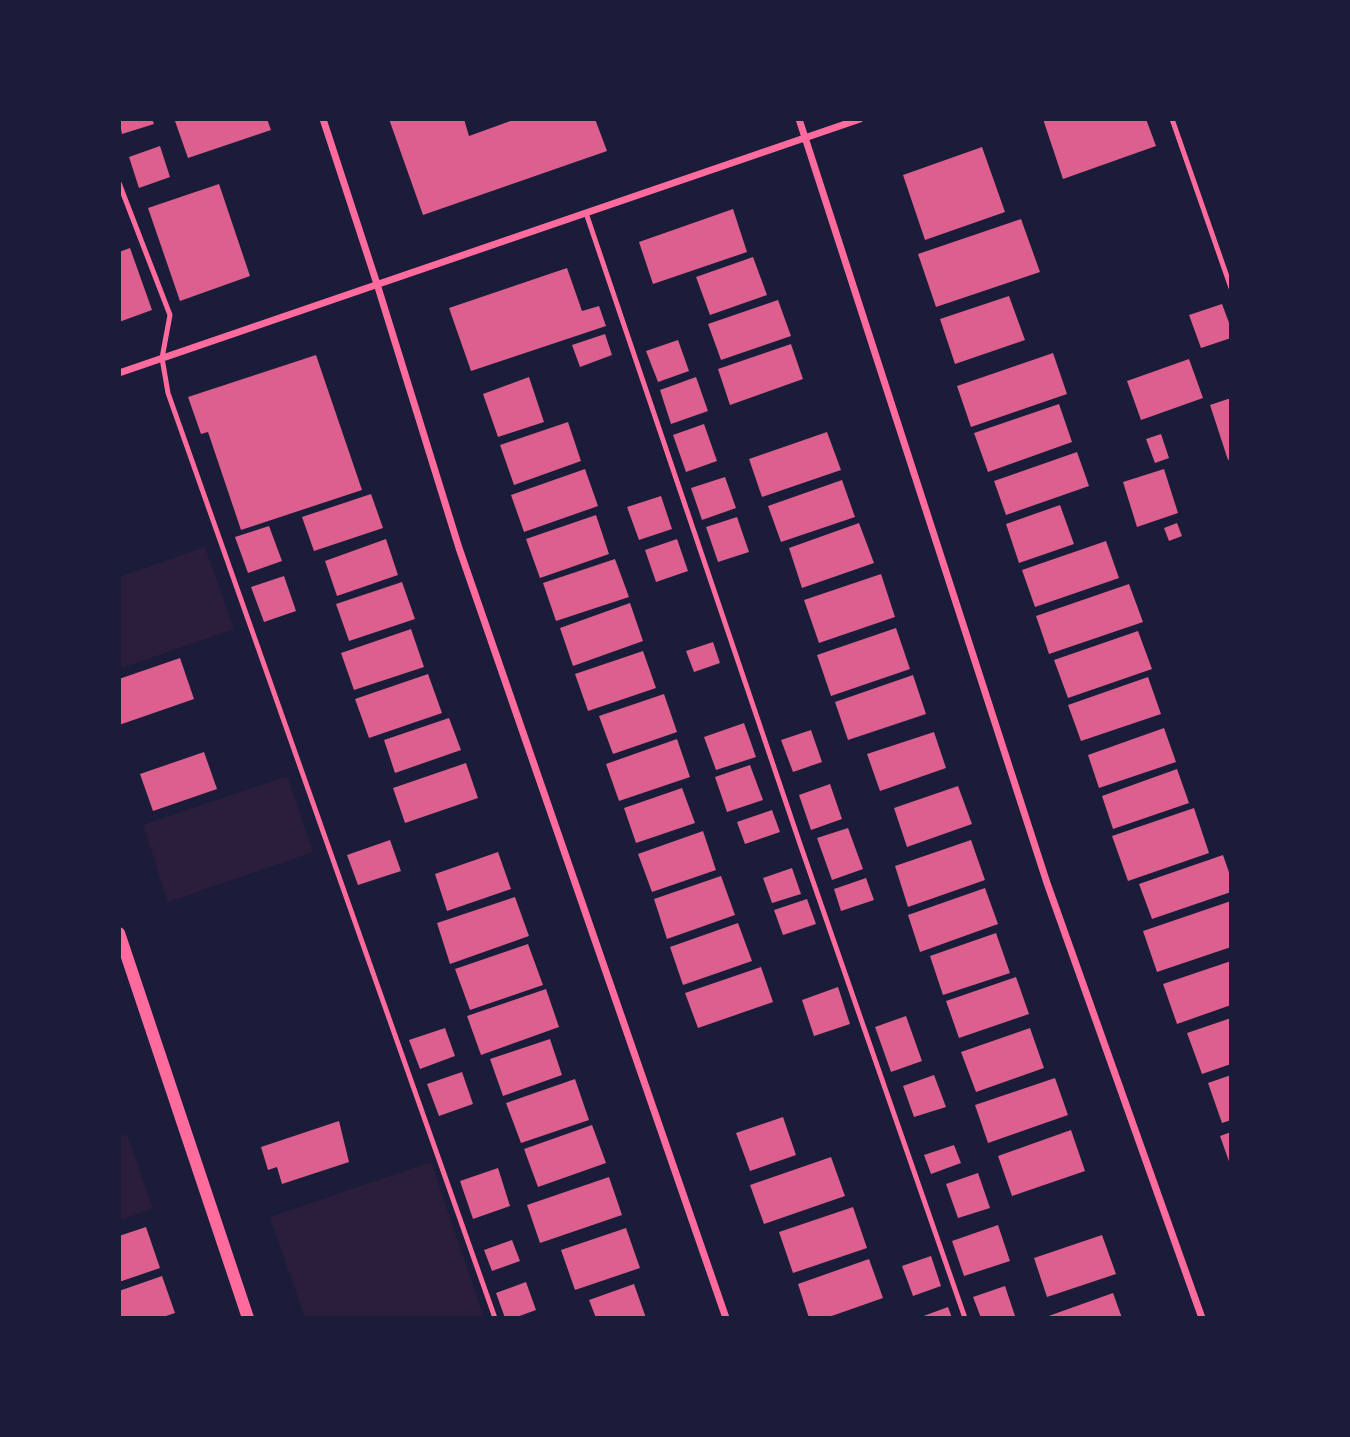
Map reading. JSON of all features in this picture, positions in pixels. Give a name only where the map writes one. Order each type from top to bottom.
[{"type":"street","points":[[323,119],[459,548],[726,1318]]},
{"type":"street","points":[[799,119],[1047,883],[1202,1318]]},
{"type":"street","points":[[119,373],[860,119]]},
{"type":"street","points":[[119,933],[248,1318]]},
{"type":"lane","points":[[1172,119],[1231,289]]},
{"type":"lane","points":[[120,186],[170,315],[162,358],[168,393],[495,1318]]},
{"type":"lane","points":[[586,213],[800,844],[965,1318]]},
{"type":"shaded area","points":[[205,547],[234,629],[119,669],[119,577]]},
{"type":"shaded area","points":[[287,776],[313,852],[168,902],[143,825]]},
{"type":"shaded area","points":[[127,1134],[153,1209],[119,1220],[119,1137]]},
{"type":"shaded area","points":[[431,1162],[484,1318],[305,1318],[270,1217]]},
{"type":"building","points":[[119,119],[152,119],[154,124],[122,134]]},
{"type":"building","points":[[267,119],[271,130],[188,158],[175,121]]},
{"type":"building","points":[[389,119],[464,119],[469,136],[516,119],[595,119],[607,151],[423,215]]},
{"type":"building","points":[[1043,119],[1146,119],[1156,146],[1063,179]]},
{"type":"building","points":[[160,146],[170,177],[139,188],[129,157]]},
{"type":"building","points":[[982,147],[1005,212],[925,240],[903,175]]},
{"type":"building","points":[[219,184],[250,276],[180,301],[148,208]]},
{"type":"building","points":[[733,209],[747,252],[653,284],[639,242]]},
{"type":"building","points":[[1021,219],[1040,272],[936,307],[918,254]]},
{"type":"building","points":[[130,248],[152,310],[119,322],[119,252]]},
{"type":"building","points":[[753,257],[767,295],[710,315],[696,277]]},
{"type":"building","points":[[567,268],[582,311],[599,306],[606,326],[471,371],[449,308]]},
{"type":"building","points":[[1009,296],[1025,340],[955,364],[940,319]]},
{"type":"building","points":[[778,300],[791,336],[721,360],[708,324]]},
{"type":"building","points":[[1222,304],[1231,328],[1231,338],[1201,348],[1189,315]]},
{"type":"building","points":[[605,334],[612,355],[580,367],[572,345]]},
{"type":"building","points":[[678,340],[689,371],[658,382],[646,351]]},
{"type":"building","points":[[791,344],[803,379],[730,405],[718,369]]},
{"type":"building","points":[[1053,353],[1067,394],[971,427],[957,386]]},
{"type":"building","points":[[316,355],[362,490],[241,530],[208,432],[201,434],[188,397]]},
{"type":"building","points":[[1189,359],[1203,398],[1141,420],[1127,381]]},
{"type":"building","points":[[529,377],[544,422],[498,437],[483,394]]},
{"type":"building","points":[[696,377],[708,411],[671,424],[660,390]]},
{"type":"building","points":[[1231,398],[1231,459],[1228,460],[1210,405]]},
{"type":"building","points":[[1059,404],[1072,442],[988,472],[974,433]]},
{"type":"building","points":[[568,422],[581,461],[514,485],[500,445]]},
{"type":"building","points":[[704,424],[717,461],[686,472],[673,435]]},
{"type":"building","points":[[827,432],[841,470],[762,497],[749,459]]},
{"type":"building","points":[[1161,434],[1169,458],[1155,463],[1146,439]]},
{"type":"building","points":[[1077,452],[1089,486],[1006,515],[994,481]]},
{"type":"building","points":[[585,469],[598,506],[524,532],[511,495]]},
{"type":"building","points":[[1164,469],[1178,513],[1137,527],[1123,482]]},
{"type":"building","points":[[725,477],[736,508],[702,520],[691,488]]},
{"type":"building","points":[[842,480],[855,517],[781,542],[768,506]]},
{"type":"building","points":[[371,494],[383,528],[314,551],[302,517]]},
{"type":"building","points":[[661,496],[672,529],[639,540],[627,507]]},
{"type":"building","points":[[1060,505],[1074,544],[1019,563],[1006,524]]},
{"type":"building","points":[[596,515],[609,554],[540,578],[526,539]]},
{"type":"building","points":[[737,517],[749,552],[718,562],[706,527]]},
{"type":"building","points":[[859,523],[874,563],[802,588],[789,548]]},
{"type":"building","points":[[1177,523],[1182,536],[1169,541],[1164,528]]},
{"type":"building","points":[[269,526],[282,561],[248,573],[235,537]]},
{"type":"building","points":[[386,539],[398,575],[337,596],[325,561]]},
{"type":"building","points":[[677,539],[688,571],[656,582],[645,550]]},
{"type":"building","points":[[1106,541],[1119,578],[1035,607],[1022,570]]},
{"type":"building","points":[[615,559],[629,597],[556,621],[543,583]]},
{"type":"building","points":[[881,574],[895,617],[819,643],[804,600]]},
{"type":"building","points":[[284,576],[296,611],[264,622],[251,587]]},
{"type":"building","points":[[402,582],[415,619],[349,641],[336,604]]},
{"type":"building","points":[[1129,584],[1143,622],[1049,654],[1036,616]]},
{"type":"building","points":[[630,603],[643,641],[573,666],[560,628]]},
{"type":"building","points":[[896,628],[910,669],[831,696],[817,655]]},
{"type":"building","points":[[411,629],[424,667],[354,690],[341,653]]},
{"type":"building","points":[[1138,631],[1152,669],[1068,698],[1054,660]]},
{"type":"building","points":[[713,642],[720,663],[694,672],[686,651]]},
{"type":"building","points":[[643,651],[656,688],[588,711],[575,674]]},
{"type":"building","points":[[180,658],[194,699],[119,725],[119,679]]},
{"type":"building","points":[[428,674],[442,713],[369,738],[355,699]]},
{"type":"building","points":[[913,675],[926,714],[848,740],[835,702]]},
{"type":"building","points":[[1148,677],[1161,714],[1081,741],[1068,705]]},
{"type":"building","points":[[664,694],[677,732],[613,754],[599,716]]},
{"type":"building","points":[[449,718],[461,750],[395,773],[384,740]]},
{"type":"building","points":[[744,723],[756,757],[716,770],[704,737]]},
{"type":"building","points":[[1164,728],[1176,762],[1099,788],[1088,755]]},
{"type":"building","points":[[811,730],[822,762],[793,772],[781,740]]},
{"type":"building","points":[[934,732],[946,768],[880,791],[867,754]]},
{"type":"building","points":[[677,739],[690,777],[619,801],[606,764]]},
{"type":"building","points":[[204,752],[217,789],[153,811],[140,774]]},
{"type":"building","points":[[466,763],[478,798],[405,823],[393,788]]},
{"type":"building","points":[[750,765],[763,800],[727,812],[715,777]]},
{"type":"building","points":[[1177,769],[1189,803],[1113,829],[1102,796]]},
{"type":"building","points":[[830,784],[842,819],[811,830],[799,795]]},
{"type":"building","points":[[958,786],[972,824],[907,847],[894,808]]},
{"type":"building","points":[[682,788],[695,823],[636,843],[624,808]]},
{"type":"building","points":[[1194,808],[1209,853],[1128,881],[1112,836]]},
{"type":"building","points":[[772,810],[780,832],[745,844],[737,822]]},
{"type":"building","points":[[848,828],[863,869],[832,880],[817,838]]},
{"type":"building","points":[[703,831],[716,870],[652,892],[638,854]]},
{"type":"building","points":[[390,840],[401,871],[358,885],[347,855]]},
{"type":"building","points":[[971,840],[985,880],[908,907],[895,866]]},
{"type":"building","points":[[498,852],[511,889],[447,911],[435,874]]},
{"type":"building","points":[[1223,855],[1231,878],[1231,892],[1152,919],[1139,884]]},
{"type":"building","points":[[792,868],[801,894],[772,903],[763,878]]},
{"type":"building","points":[[721,876],[735,915],[667,939],[654,899]]},
{"type":"building","points":[[866,878],[874,900],[841,911],[834,889]]},
{"type":"building","points":[[985,888],[998,924],[920,952],[908,915]]},
{"type":"building","points":[[515,897],[529,936],[450,964],[437,923]]},
{"type":"building","points":[[807,899],[816,924],[783,935],[774,910]]},
{"type":"building","points":[[1231,901],[1231,947],[1157,972],[1143,931]]},
{"type":"building","points":[[738,923],[752,961],[683,985],[670,947]]},
{"type":"building","points":[[996,933],[1010,973],[943,995],[930,956]]},
{"type":"building","points":[[528,944],[543,985],[470,1010],[455,969]]},
{"type":"building","points":[[1231,961],[1231,1005],[1177,1024],[1163,984]]},
{"type":"building","points":[[761,967],[773,1002],[698,1028],[685,993]]},
{"type":"building","points":[[1016,977],[1029,1014],[959,1038],[946,1001]]},
{"type":"building","points":[[838,987],[850,1024],[814,1036],[802,1000]]},
{"type":"building","points":[[546,989],[559,1027],[481,1055],[467,1016]]},
{"type":"building","points":[[906,1016],[922,1061],[891,1072],[875,1027]]},
{"type":"building","points":[[1231,1018],[1231,1064],[1202,1074],[1187,1033]]},
{"type":"building","points":[[445,1028],[455,1056],[420,1069],[409,1040]]},
{"type":"building","points":[[1030,1028],[1044,1068],[976,1092],[961,1052]]},
{"type":"building","points":[[550,1039],[562,1075],[503,1096],[490,1059]]},
{"type":"building","points":[[462,1072],[473,1104],[439,1116],[427,1084]]},
{"type":"building","points":[[934,1075],[946,1107],[914,1117],[903,1086]]},
{"type":"building","points":[[1231,1075],[1231,1120],[1222,1123],[1208,1083]]},
{"type":"building","points":[[1055,1078],[1068,1115],[988,1143],[975,1105]]},
{"type":"building","points":[[575,1079],[589,1120],[521,1143],[506,1103]]},
{"type":"building","points":[[783,1117],[796,1155],[750,1171],[736,1133]]},
{"type":"building","points":[[339,1121],[349,1162],[282,1184],[277,1167],[268,1170],[261,1147]]},
{"type":"building","points":[[592,1125],[606,1163],[538,1187],[524,1149]]},
{"type":"building","points":[[1071,1130],[1085,1171],[1012,1196],[998,1156]]},
{"type":"building","points":[[1231,1132],[1231,1167],[1220,1136]]},
{"type":"building","points":[[954,1145],[961,1163],[931,1174],[924,1155]]},
{"type":"building","points":[[831,1157],[845,1196],[764,1224],[750,1185]]},
{"type":"building","points":[[498,1168],[510,1206],[473,1219],[460,1181]]},
{"type":"building","points":[[978,1173],[990,1208],[958,1218],[946,1184]]},
{"type":"building","points":[[609,1177],[622,1215],[540,1243],[527,1205]]},
{"type":"building","points":[[853,1207],[867,1248],[793,1273],[779,1232]]},
{"type":"building","points":[[998,1225],[1010,1261],[964,1276],[952,1241]]},
{"type":"building","points":[[146,1227],[160,1268],[119,1282],[119,1236]]},
{"type":"building","points":[[626,1228],[640,1268],[575,1290],[561,1250]]},
{"type":"building","points":[[1102,1235],[1116,1274],[1047,1297],[1034,1258]]},
{"type":"building","points":[[512,1240],[520,1261],[492,1271],[484,1250]]},
{"type":"building","points":[[931,1256],[941,1286],[913,1296],[902,1266]]},
{"type":"building","points":[[869,1259],[883,1298],[826,1318],[809,1318],[798,1284]]},
{"type":"building","points":[[162,1276],[175,1313],[160,1318],[119,1318],[119,1291]]},
{"type":"building","points":[[526,1282],[536,1310],[514,1318],[505,1318],[496,1293]]},
{"type":"building","points":[[634,1284],[646,1318],[596,1318],[589,1300]]},
{"type":"building","points":[[1005,1286],[1015,1316],[981,1318],[973,1297]]},
{"type":"building","points":[[1113,1293],[1122,1318],[1043,1318]]},
{"type":"building","points":[[948,1307],[952,1318],[918,1318]]}]
